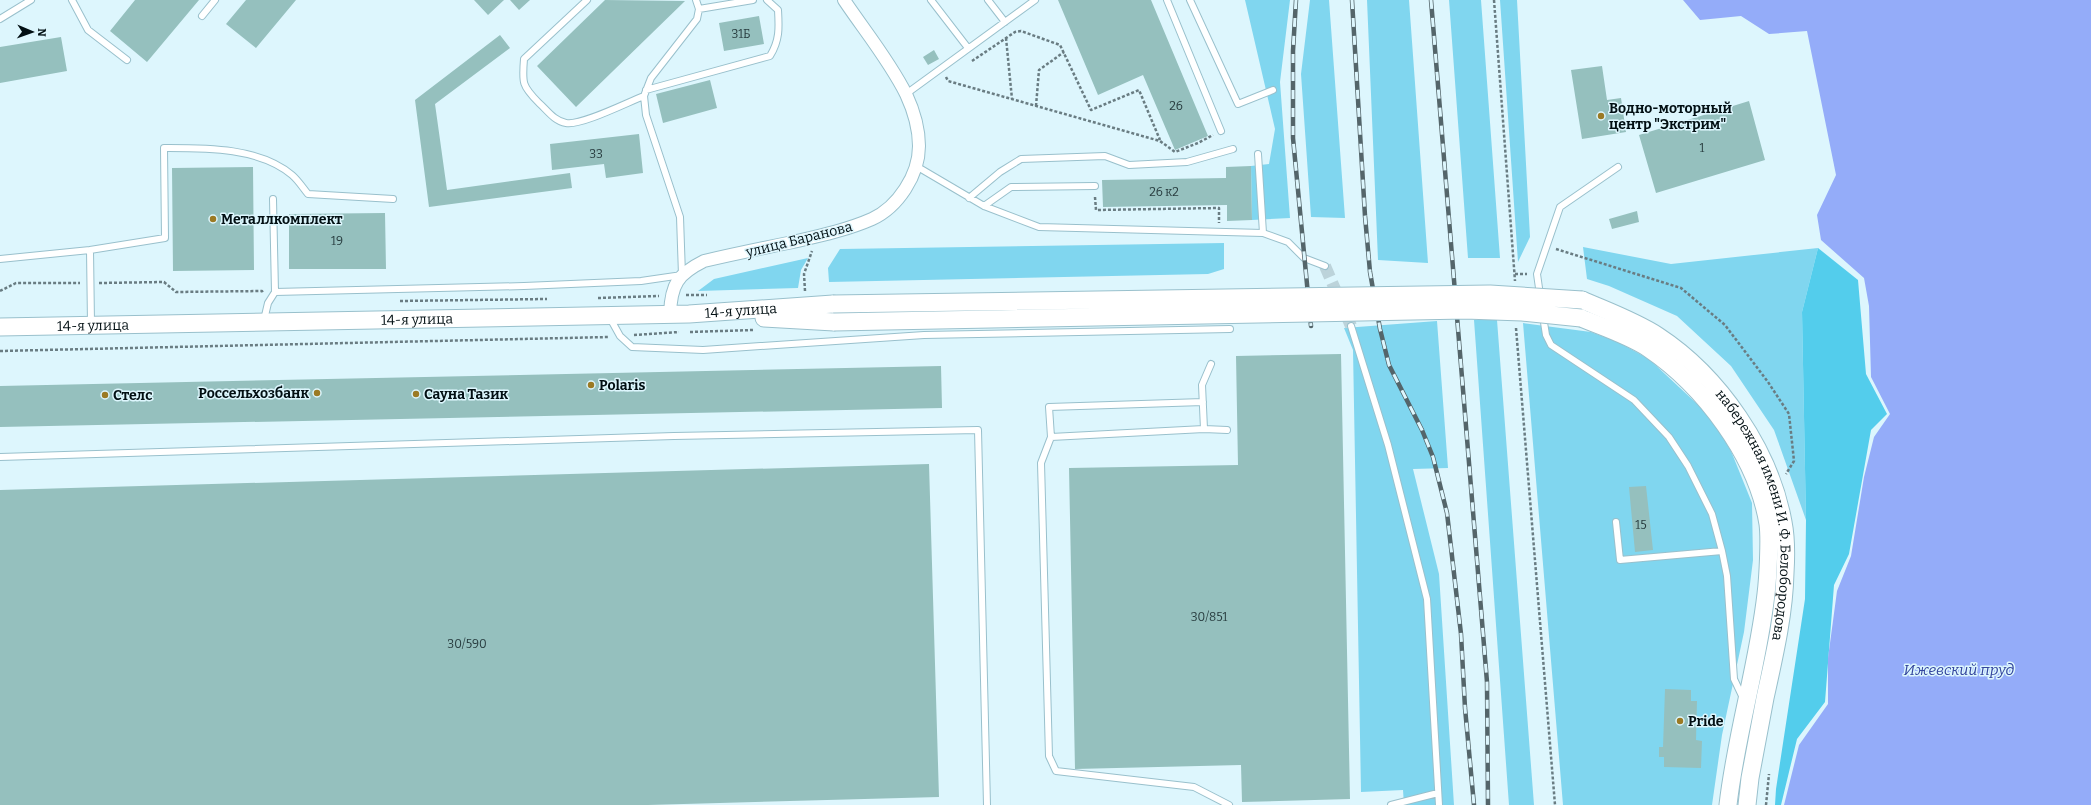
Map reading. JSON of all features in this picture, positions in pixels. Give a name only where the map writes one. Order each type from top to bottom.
[{"type":"main road","name":"набережная имени И. Ф. Белобородова","points":[[833,304],[1490,294],[1582,300],[1625,318],[1658,336],[1686,357],[1710,380],[1734,410],[1755,446],[1772,483],[1783,522],[1785,573],[1781,616],[1747,805]]},
{"type":"main road","name":"14-я улица","points":[[0,327],[689,314],[833,304]]},
{"type":"main road","name":"набережная имени И. Ф. Белобородова","points":[[689,314],[834,322],[1465,310],[1522,312],[1582,318],[1647,347],[1676,370],[1702,396],[1726,427],[1745,460],[1758,487],[1768,525],[1766,592],[1731,777],[1728,805]]},
{"type":"street","name":"улица Баранова","points":[[670,314],[670,296],[682,275],[704,261],[831,233],[873,219],[892,206],[907,187],[916,166],[919,147],[917,128],[906,94],[844,0]]},
{"type":"lane","points":[[0,19],[31,0]]},
{"type":"lane","points":[[72,0],[88,30],[127,60]]},
{"type":"lane","points":[[202,16],[215,0]]},
{"type":"lane","points":[[587,0],[524,59],[522,74],[525,88],[554,118],[566,123],[578,123],[645,93],[770,56],[779,36],[778,10],[767,0]]},
{"type":"lane","points":[[275,292],[532,286],[641,281],[682,275],[680,217],[646,115],[645,93],[651,78],[697,19],[698,9],[696,0]]},
{"type":"lane","points":[[698,9],[753,0]]},
{"type":"lane","points":[[931,0],[968,48]]},
{"type":"lane","points":[[988,0],[1005,22]]},
{"type":"lane","points":[[906,94],[1035,0]]},
{"type":"lane","points":[[1167,0],[1221,131]]},
{"type":"lane","points":[[1190,0],[1238,104],[1274,90]]},
{"type":"lane","points":[[0,259],[90,250],[165,238],[164,148],[208,148],[265,159],[292,175],[308,194],[393,199]]},
{"type":"lane","points":[[969,198],[1000,172],[1021,158],[1105,156],[1129,165],[1187,162],[1233,149]]},
{"type":"lane","points":[[1258,154],[1263,233]]},
{"type":"lane","points":[[916,166],[984,206],[1039,227],[1263,233],[1288,242],[1304,258],[1325,266]]},
{"type":"lane","points":[[1618,167],[1560,207],[1537,274],[1546,335],[1551,345],[1634,400],[1669,437],[1688,466],[1712,514],[1722,552],[1727,576],[1734,679],[1745,703]]},
{"type":"lane","points":[[984,206],[1011,187],[1095,186]]},
{"type":"lane","points":[[263,322],[268,303],[275,292],[273,199]]},
{"type":"lane","points":[[90,250],[92,325]]},
{"type":"lane","points":[[608,315],[620,336],[632,347],[702,350],[924,335],[1230,330]]},
{"type":"lane","points":[[1351,326],[1388,445],[1427,599],[1439,805]]},
{"type":"lane","points":[[1204,429],[1202,385],[1211,364]]},
{"type":"lane","points":[[1203,402],[1049,407],[1051,437],[1041,463],[1049,756],[1056,771],[1194,787],[1228,805]]},
{"type":"lane","points":[[1051,437],[1204,429],[1227,430]]},
{"type":"lane","points":[[0,457],[666,436],[978,430],[987,805]]},
{"type":"lane","points":[[1616,522],[1620,560],[1722,552]]},
{"type":"lane","points":[[1391,805],[1438,793]]},
{"type":"path","points":[[1494,0],[1515,261]]},
{"type":"path","points":[[970,62],[1015,32],[1021,32],[1060,45],[1090,110],[1139,90],[1160,141]]},
{"type":"path","points":[[1006,38],[1012,99]]},
{"type":"path","points":[[1036,106],[1039,70],[1064,52]]},
{"type":"path","points":[[940,68],[948,81],[1160,141],[1174,152],[1198,144],[1221,131]]},
{"type":"path","points":[[946,78],[952,74]]},
{"type":"path","points":[[1095,186],[1096,210],[1218,208],[1219,232]]},
{"type":"path","points":[[1547,246],[1681,288],[1725,325],[1768,382],[1789,414],[1794,461],[1784,476]]},
{"type":"path","points":[[805,293],[804,274],[812,251]]},
{"type":"path","points":[[1516,324],[1555,805]]},
{"type":"path","points":[[0,351],[620,336],[678,332],[755,330]]},
{"type":"path","points":[[1766,805],[1768,776]]},
{"type":"shaded area","points":[[1245,0],[1290,0],[1280,82],[1290,218],[1252,220],[1251,166],[1269,164],[1275,129]]},
{"type":"shaded area","points":[[1310,0],[1329,0],[1345,218],[1311,217],[1301,74]]},
{"type":"shaded area","points":[[1367,0],[1409,0],[1428,263],[1378,260]]},
{"type":"shaded area","points":[[1449,0],[1481,0],[1500,258],[1468,258]]},
{"type":"shaded area","points":[[1500,0],[1517,0],[1530,237],[1518,262]]},
{"type":"shaded area","points":[[1224,243],[1224,269],[1208,274],[829,282],[828,268],[840,249]]},
{"type":"shaded area","points":[[1583,247],[1671,264],[1818,248],[1802,312],[1806,520],[1774,430],[1731,366],[1677,316],[1609,286],[1587,279]]},
{"type":"shaded area","points":[[1818,248],[1858,280],[1866,374],[1887,414],[1871,430],[1849,554],[1834,585],[1825,702],[1797,739],[1781,805],[1775,805],[1776,789],[1805,599],[1806,520],[1802,312]]},
{"type":"shaded area","points":[[808,258],[801,270],[798,288],[698,291],[714,279]]},
{"type":"shaded area","points":[[1474,320],[1497,320],[1534,805],[1509,805]]},
{"type":"shaded area","points":[[1437,321],[1448,468],[1413,469],[1439,574],[1454,805],[1404,805],[1403,790],[1361,792],[1353,350],[1344,328]]},
{"type":"shaded area","points":[[1523,323],[1591,332],[1618,342],[1649,359],[1710,416],[1731,451],[1752,503],[1753,560],[1744,632],[1722,735],[1712,805],[1563,805]]},
{"type":"water","name":"Ижевский пруд","points":[[1683,0],[2091,0],[2091,805],[1784,805],[1799,745],[1828,704],[1828,658],[1837,591],[1851,556],[1864,477],[1874,437],[1890,414],[1871,377],[1869,306],[1864,278],[1821,240],[1817,215],[1836,175],[1807,31],[1769,34],[1741,16],[1700,20]]},
{"type":"building","points":[[135,0],[199,0],[147,62],[110,31]]},
{"type":"building","points":[[246,0],[296,0],[256,48],[226,24]]},
{"type":"building","points":[[474,0],[504,0],[488,15]]},
{"type":"building","points":[[510,0],[530,0],[519,10]]},
{"type":"building","points":[[605,0],[685,1],[576,107],[537,66]]},
{"type":"building","points":[[1058,0],[1151,0],[1208,136],[1175,150],[1143,75],[1098,95]]},
{"type":"building","points":[[759,16],[764,44],[724,51],[719,23]]},
{"type":"building","points":[[500,35],[510,48],[435,104],[447,190],[570,173],[572,188],[429,207],[415,100]]},
{"type":"building","points":[[61,37],[67,71],[0,83],[0,47]]},
{"type":"building","points":[[934,50],[939,59],[928,65],[923,57]]},
{"type":"building","name":"Водно-моторный центр \"Экстрим\"","points":[[1602,66],[1607,100],[1621,98],[1626,132],[1582,139],[1571,70]]},
{"type":"building","points":[[710,80],[717,108],[663,123],[656,94]]},
{"type":"building","points":[[1749,101],[1765,160],[1656,193],[1639,135]]},
{"type":"building","points":[[639,134],[643,173],[606,178],[604,164],[552,170],[550,144]]},
{"type":"building","points":[[1251,166],[1252,220],[1227,221],[1227,205],[1103,207],[1102,180],[1226,178],[1226,167]]},
{"type":"building","name":"Металлкомплект","points":[[253,167],[254,270],[173,271],[172,168]]},
{"type":"building","points":[[1637,211],[1639,222],[1612,229],[1609,219]]},
{"type":"building","points":[[385,213],[386,269],[289,269],[289,214]]},
{"type":"building","points":[[1341,354],[1350,799],[1242,802],[1241,765],[1075,769],[1069,468],[1238,465],[1236,356]]},
{"type":"building","points":[[941,366],[942,408],[0,427],[0,386]]},
{"type":"building","points":[[929,464],[939,797],[648,805],[0,805],[0,490]]},
{"type":"building","points":[[1646,486],[1653,550],[1635,552],[1629,487]]},
{"type":"building","name":"Pride","points":[[1665,689],[1691,690],[1691,701],[1697,701],[1696,740],[1702,741],[1701,768],[1664,767],[1664,757],[1659,757],[1659,747],[1663,747]]},
{"type":"tunnel","points":[[1325,266],[1351,326]]},
{"type":"railway","points":[[1296,0],[1293,51],[1293,138],[1311,326]]},
{"type":"railway","points":[[1352,0],[1365,216],[1370,272],[1380,329],[1389,365],[1422,430],[1433,457],[1447,513],[1461,634],[1465,708],[1474,805]]},
{"type":"railway","points":[[1431,0],[1487,682],[1488,805]]},
{"type":"place","name":"Водно-моторный центр \"Экстрим\"","points":[[1601,116]]},
{"type":"place","name":"Металлкомплект","points":[[213,219]]},
{"type":"place","name":"Polaris","points":[[591,385]]},
{"type":"place","name":"Россельхозбанк","points":[[317,393]]},
{"type":"place","name":"Сауна Тазик","points":[[416,394]]},
{"type":"place","name":"Стелс","points":[[105,395]]},
{"type":"place","name":"Pride","points":[[1680,721]]}]
